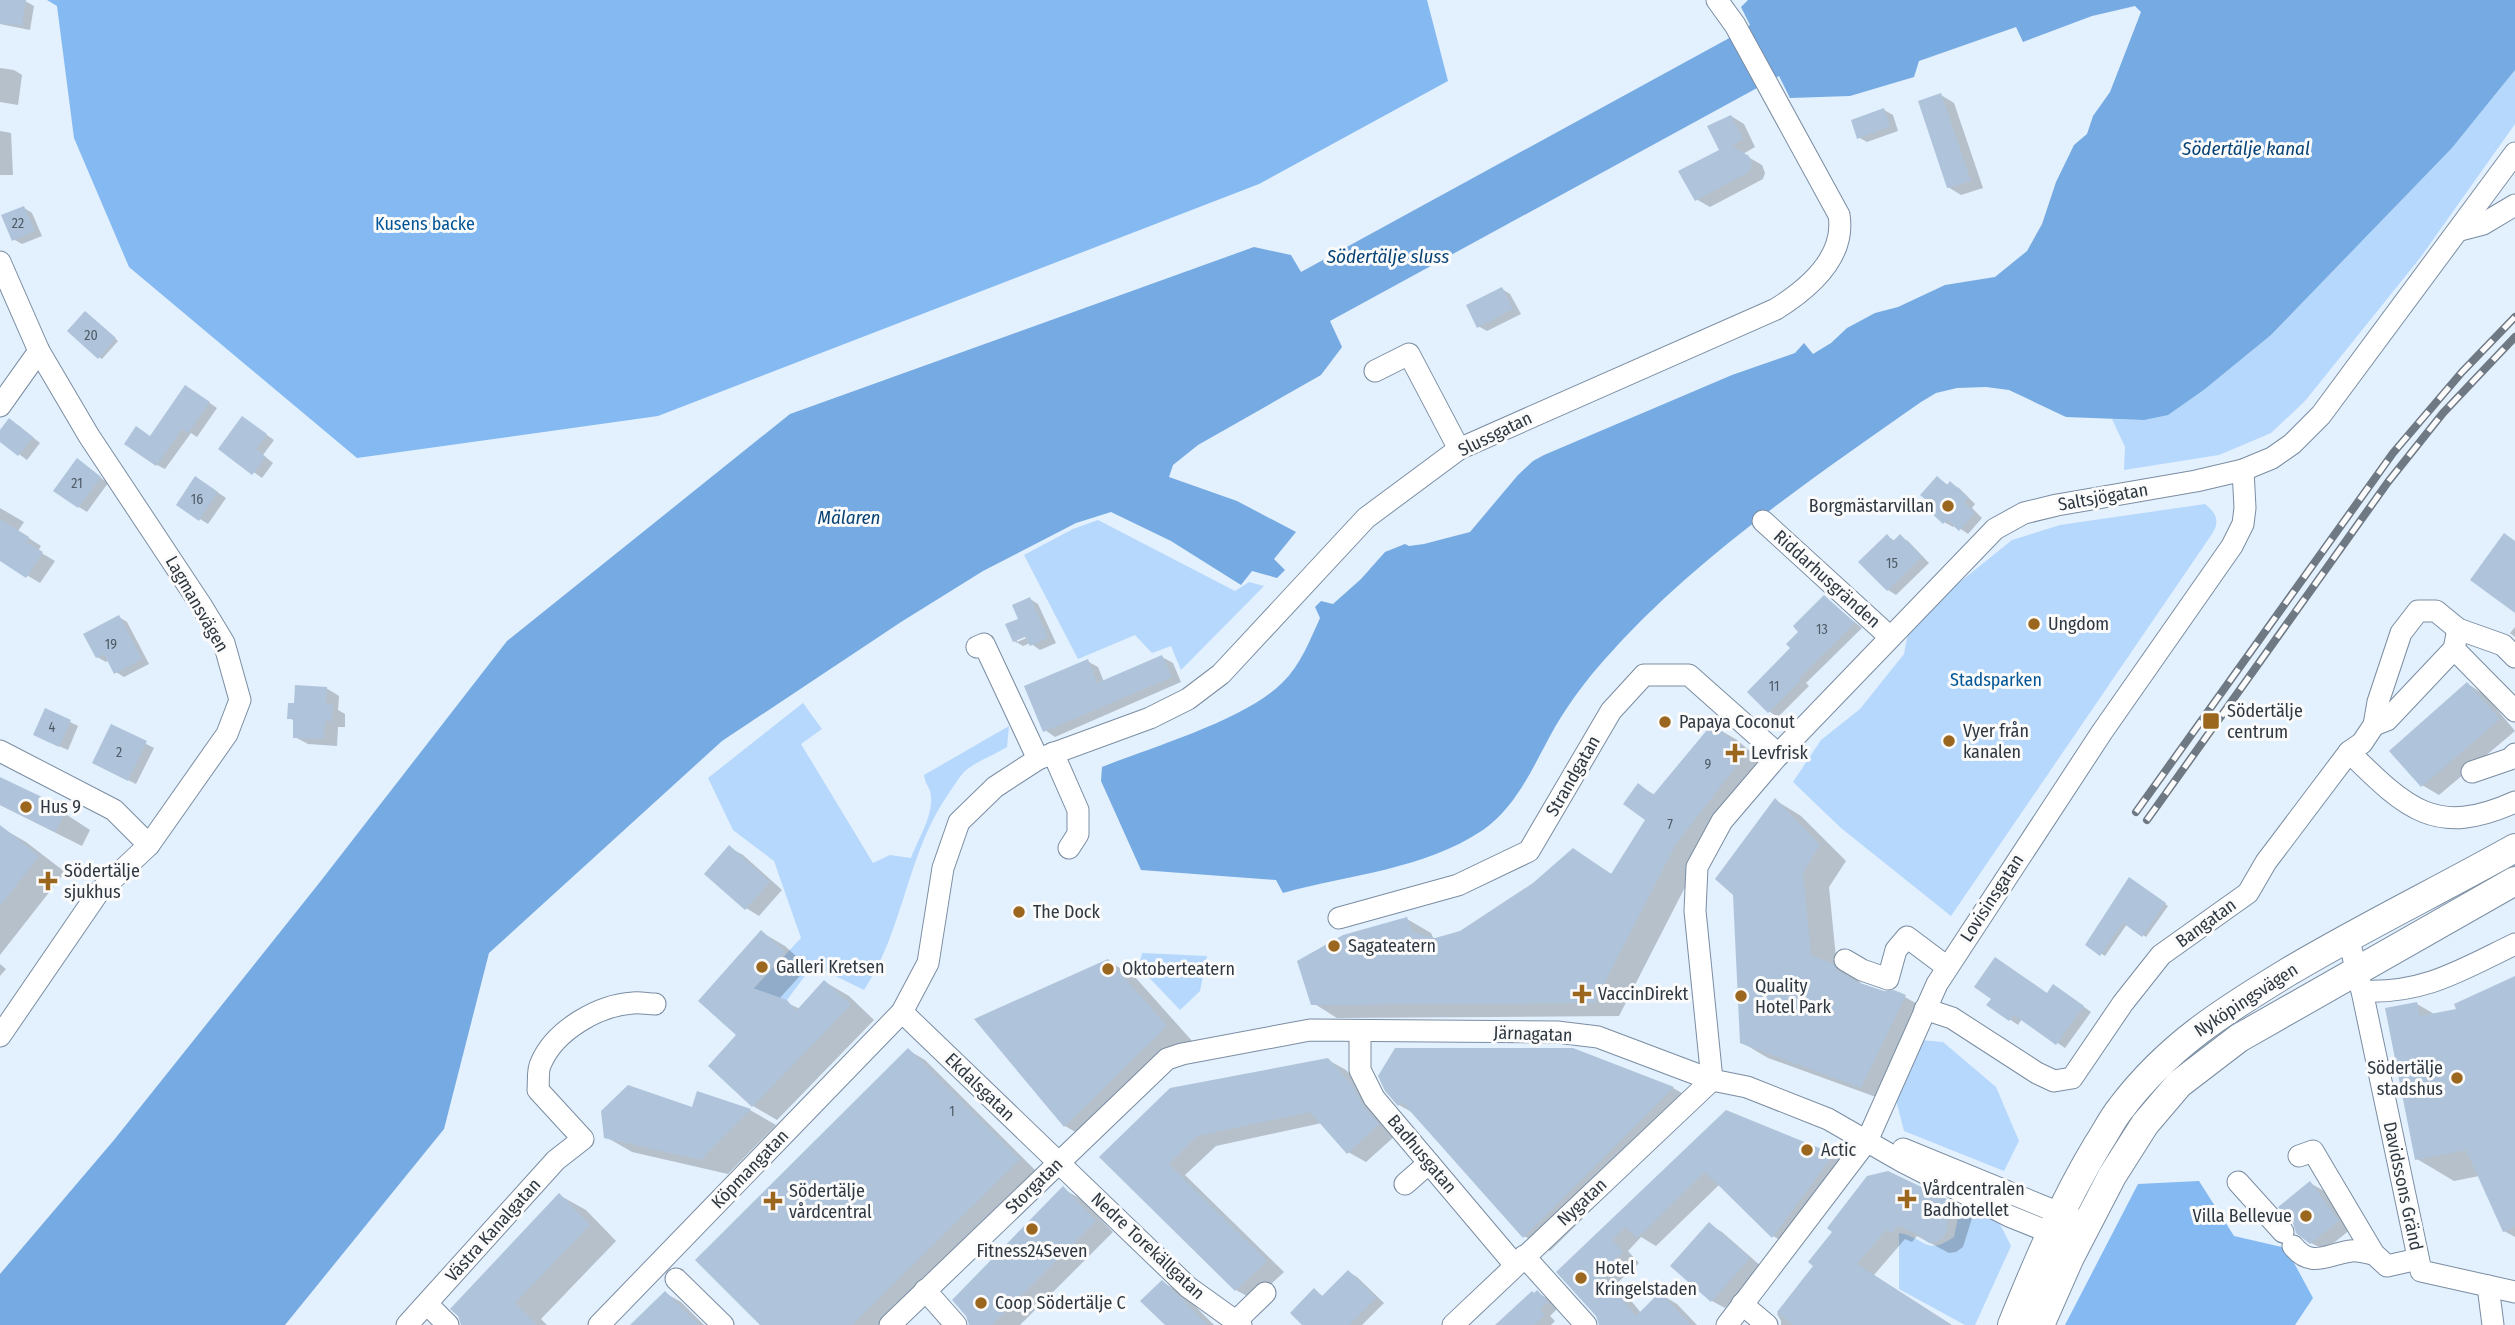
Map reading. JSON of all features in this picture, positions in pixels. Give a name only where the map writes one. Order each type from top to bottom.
[{"type":"main road","name":"Nyköpingsvägen","points":[[2012,1325],[2076,1180],[2120,1109],[2161,1061],[2186,1038],[2223,1011],[2348,937],[2512,856]]},
{"type":"main road","name":"Nyköpingsvägen","points":[[2040,1325],[2112,1177],[2145,1124],[2179,1084],[2239,1038],[2359,980],[2515,881]]},
{"type":"street","name":"Slussgatan","points":[[1045,756],[1150,718],[1188,699],[1221,674],[1366,517],[1459,449],[1776,309],[1797,296],[1815,279],[1842,230],[1839,215],[1735,24],[1717,0]]},
{"type":"street","name":"Saltsjögatan","points":[[1712,1080],[1695,911],[1697,867],[1722,821],[1779,755],[1835,692],[1995,528],[2024,513],[2057,505],[2196,481],[2243,470],[2272,458],[2292,444],[2321,415],[2515,153]]},
{"type":"street","points":[[2460,230],[2483,224],[2515,205]]},
{"type":"street","name":"Lagmansvägen","points":[[0,262],[40,351],[89,436],[224,643],[240,700],[227,734],[149,845],[98,893],[0,1036]]},
{"type":"street","points":[[0,406],[40,351]]},
{"type":"street","points":[[1375,371],[1409,354],[1459,449]]},
{"type":"street","name":"Lovisinsgatan","points":[[1727,1325],[1867,1141],[1925,1009],[1947,967],[2102,732],[2232,546],[2243,524],[2243,470]]},
{"type":"street","name":"Riddarhusgränden","points":[[1763,521],[1890,637]]},
{"type":"street","points":[[2374,725],[2378,702],[2401,633],[2417,611],[2436,611],[2515,711]]},
{"type":"street","points":[[2456,639],[2503,645],[2515,657]]},
{"type":"street","name":"Bangatan","points":[[1925,1009],[1952,1018],[2037,1073],[2054,1081],[2072,1078],[2123,1003],[2161,955],[2248,892],[2266,862],[2349,752],[2362,743],[2374,725],[2387,720],[2456,639]]},
{"type":"street","points":[[977,647],[984,644],[1006,705],[1045,756],[1078,810],[1078,834],[1069,848]]},
{"type":"street","name":"Strandgatan","points":[[1339,918],[1458,884],[1529,851],[1611,711],[1644,675],[1689,675],[1779,755]]},
{"type":"street","points":[[0,751],[114,810],[149,845]]},
{"type":"street","points":[[2349,752],[2386,789],[2437,818],[2472,818],[2515,802]]},
{"type":"street","points":[[2472,772],[2510,759],[2515,754]]},
{"type":"street","points":[[902,1012],[928,963],[943,868],[959,822],[995,787],[1045,756]]},
{"type":"street","points":[[1845,960],[1862,970],[1888,979],[1896,950],[1907,937],[1947,967]]},
{"type":"street","name":"Davidssons Gränd","points":[[2348,937],[2419,1265]]},
{"type":"street","points":[[2359,980],[2391,992],[2435,982],[2515,944]]},
{"type":"street","name":"Västra Kanalgatan","points":[[407,1325],[556,1160],[583,1139],[538,1090],[539,1065],[553,1042],[570,1027],[589,1016],[632,1003],[655,1004]]},
{"type":"street","name":"Ekdalsgatan","points":[[902,1012],[1059,1163]]},
{"type":"street","name":"Köpmangatan","points":[[599,1325],[902,1012]]},
{"type":"street","name":"Järnagatan","points":[[1182,1054],[1325,1029],[1557,1032],[1598,1037],[1712,1080],[1747,1087],[1828,1119],[1903,1162],[2009,1216],[2055,1223],[2082,1234]]},
{"type":"street","name":"Badhusgatan","points":[[1360,1031],[1360,1070],[1374,1098],[1429,1163],[1519,1261],[1586,1325]]},
{"type":"street","name":"Storgatan","points":[[890,1325],[932,1298],[1059,1163],[1153,1070],[1167,1059],[1182,1054]]},
{"type":"street","name":"Nygatan","points":[[1453,1325],[1712,1080]]},
{"type":"street","points":[[2299,1157],[2313,1151],[2374,1254],[2388,1266],[2419,1265],[2515,1292]]},
{"type":"street","name":"Nedre Torekällgatan","points":[[1059,1163],[1188,1287],[1238,1323]]},
{"type":"street","points":[[1405,1184],[1429,1163]]},
{"type":"street","points":[[2238,1182],[2301,1256],[2320,1258],[2353,1251],[2374,1254]]},
{"type":"street","points":[[676,1279],[723,1325]]},
{"type":"street","points":[[2488,1286],[2493,1325]]},
{"type":"street","points":[[1238,1323],[1265,1293]]},
{"type":"street","points":[[932,1298],[956,1325]]},
{"type":"street","points":[[427,1304],[448,1325]]},
{"type":"street","points":[[1742,1304],[1767,1325]]},
{"type":"green space","name":"Kusens backe","points":[[47,0],[1427,0],[1448,81],[1259,184],[658,416],[357,458],[129,267],[74,138],[57,6]]},
{"type":"green space","points":[[2515,70],[2515,124],[2420,258],[2305,401],[2271,433],[2219,455],[2124,470],[2125,447],[2112,419],[2144,420],[2205,389],[2271,335],[2452,148]]},
{"type":"green space","name":"Stadsparken","points":[[2205,504],[2216,518],[2212,534],[1951,916],[1841,828],[1793,782],[1821,740],[1860,709],[1904,654],[1908,633],[1945,594],[2012,540],[2060,525]]},
{"type":"green space","points":[[1098,520],[1235,591],[1249,582],[1264,586],[1181,670],[1171,646],[1152,653],[1135,635],[1078,659],[1024,555],[1073,529]]},
{"type":"green space","points":[[803,703],[822,729],[801,744],[873,863],[890,855],[911,858],[931,808],[930,791],[924,775],[1009,726],[1007,747],[965,771],[935,816],[914,865],[888,942],[864,990],[813,965],[787,1000],[730,1014],[801,938],[774,861],[733,830],[708,778]]},
{"type":"green space","points":[[1142,953],[1207,956],[1200,991],[1180,1010],[1139,967]]},
{"type":"green space","points":[[1921,1040],[1943,1042],[1996,1087],[2019,1141],[2004,1171],[1904,1131],[1895,1096]]},
{"type":"green space","points":[[2199,1181],[2234,1236],[2286,1248],[2313,1298],[2295,1325],[2065,1325],[2138,1184]]},
{"type":"green space","points":[[1960,1208],[1997,1218],[2011,1246],[1975,1325],[1965,1325],[1899,1289],[1899,1233],[1931,1246],[1944,1243],[1954,1237]]},
{"type":"water","name":"Södertälje kanal","points":[[1748,0],[2515,0],[2515,70],[2452,148],[2271,335],[2205,389],[2168,415],[2144,420],[2066,417],[2009,390],[1986,387],[1957,388],[1936,393],[1921,402],[1797,490],[1715,554],[1639,622],[1578,692],[1555,727],[1525,783],[1506,809],[1483,830],[1436,854],[1411,863],[1283,893],[1276,880],[1141,870],[1101,781],[1102,767],[1222,721],[1266,696],[1282,683],[1304,652],[1320,618],[1315,607],[1321,601],[1333,604],[1361,579],[1385,552],[1405,544],[1424,544],[1470,532],[1518,475],[1544,455],[1732,375],[1795,353],[1804,343],[1813,354],[1831,343],[1847,328],[1875,313],[1898,307],[1945,285],[1995,277],[2027,251],[2042,224],[2056,182],[2074,145],[2087,134],[2093,116],[2110,92],[2141,12],[2135,6],[2092,16],[2023,42],[2016,27],[1919,61],[1914,77],[1850,96],[1790,98],[1779,76],[1330,321],[1342,347],[1321,375],[1198,445],[1173,465],[1169,477],[1237,501],[1296,532],[1274,559],[1285,570],[1277,578],[1252,571],[1241,585],[1171,541],[1111,512],[1076,523],[983,571],[722,741],[489,953],[444,1129],[285,1325],[0,1325],[0,1274],[114,1140],[320,882],[507,641],[790,414],[1254,247],[1291,255],[1301,272],[1733,36],[1750,25],[1741,7]]},
{"type":"building","points":[[0,0],[26,0],[22,26],[0,23]]},
{"type":"building","points":[[1941,93],[1971,181],[1947,188],[1918,101]]},
{"type":"building","points":[[1884,108],[1890,126],[1857,139],[1851,120]]},
{"type":"building","points":[[1731,115],[1743,139],[1732,146],[1749,156],[1752,164],[1749,172],[1695,201],[1678,171],[1719,150],[1707,126]]},
{"type":"building","points":[[24,206],[35,231],[12,241],[1,215]]},
{"type":"building","points":[[1502,287],[1513,309],[1477,328],[1466,305]]},
{"type":"building","points":[[85,311],[116,338],[98,359],[67,331]]},
{"type":"building","points":[[185,385],[210,402],[188,433],[182,429],[156,466],[124,444],[136,426],[150,436]]},
{"type":"building","points":[[242,416],[267,434],[256,449],[266,457],[252,475],[218,449]]},
{"type":"building","points":[[9,418],[33,437],[18,456],[0,442],[0,430]]},
{"type":"building","points":[[77,458],[101,477],[78,508],[53,491]]},
{"type":"building","points":[[195,476],[218,492],[199,521],[176,505]]},
{"type":"building","name":"Borgmästarvillan","points":[[1937,476],[1947,485],[1950,481],[1968,498],[1964,503],[1975,513],[1959,531],[1947,520],[1943,524],[1926,508],[1930,503],[1920,495]]},
{"type":"building","points":[[0,519],[29,537],[26,542],[43,552],[26,578],[0,561]]},
{"type":"building","points":[[2504,533],[2515,541],[2515,613],[2470,580]]},
{"type":"building","points":[[1887,534],[1893,541],[1900,534],[1922,557],[1887,591],[1858,562]]},
{"type":"building","points":[[1824,595],[1855,623],[1768,713],[1747,692],[1790,648],[1786,644],[1798,632],[1793,626]]},
{"type":"building","points":[[1030,597],[1048,638],[1030,646],[1025,637],[1013,642],[1005,624],[1018,619],[1012,605]]},
{"type":"building","points":[[119,615],[142,659],[114,674],[104,654],[96,658],[83,634]]},
{"type":"building","points":[[1162,655],[1172,677],[1043,732],[1024,686],[1088,659],[1097,683]]},
{"type":"building","points":[[2467,682],[2500,719],[2421,787],[2389,751]]},
{"type":"building","points":[[295,685],[327,687],[326,704],[333,705],[332,721],[325,721],[324,739],[293,738],[293,719],[287,719],[288,703],[294,703]]},
{"type":"building","points":[[45,708],[71,720],[59,747],[33,735]]},
{"type":"building","points":[[111,724],[147,741],[128,781],[92,763]]},
{"type":"building","points":[[1712,724],[1747,752],[1676,844],[1594,1003],[1311,1005],[1297,961],[1343,935],[1407,917],[1413,932],[1435,938],[1460,931],[1533,883],[1573,848],[1611,874],[1645,820],[1623,804],[1638,783],[1653,795]]},
{"type":"building","name":"Hus 9","points":[[0,777],[42,797],[40,801],[65,813],[55,832],[0,805]]},
{"type":"building","points":[[1775,798],[1820,845],[1803,872],[1811,955],[1833,964],[1838,971],[1857,982],[1906,995],[1861,1088],[1740,1043],[1733,895],[1715,879]]},
{"type":"building","points":[[0,825],[39,856],[0,906]]},
{"type":"building","points":[[729,845],[770,882],[745,910],[704,874]]},
{"type":"building","points":[[2129,877],[2166,903],[2142,937],[2123,923],[2100,956],[2085,945]]},
{"type":"building","points":[[761,930],[785,952],[753,988],[787,1000],[796,1011],[824,980],[851,1005],[752,1107],[708,1066],[736,1035],[698,1001]]},
{"type":"building","points":[[1995,957],[2047,993],[2053,984],[2084,1006],[2056,1045],[2014,1015],[2009,1021],[1986,1005],[1991,999],[1974,987]]},
{"type":"building","points":[[1108,959],[1167,1026],[1064,1127],[974,1019]]},
{"type":"building","name":"Södertälje stadshus","points":[[2515,976],[2515,1227],[2503,1232],[2466,1150],[2415,1160],[2385,1008],[2417,1002],[2420,1016],[2456,1009],[2454,1004]]},
{"type":"building","points":[[908,1048],[1020,1159],[852,1325],[760,1325],[695,1260]]},
{"type":"building","points":[[1395,1048],[1573,1048],[1674,1087],[1523,1238],[1402,1102],[1398,1106],[1385,1091],[1378,1076]]},
{"type":"building","points":[[1328,1058],[1352,1084],[1362,1104],[1379,1124],[1347,1154],[1310,1112],[1197,1136],[1169,1164],[1267,1261],[1235,1291],[1099,1157],[1170,1088]]},
{"type":"building","points":[[628,1085],[692,1107],[697,1091],[751,1109],[701,1160],[604,1138],[601,1111]]},
{"type":"building","points":[[1726,1110],[1834,1154],[1772,1238],[1705,1172],[1637,1238],[1625,1227],[1612,1240],[1623,1252],[1601,1273],[1636,1316],[1660,1292],[1691,1325],[1599,1325],[1596,1316],[1556,1272]]},
{"type":"building","points":[[1888,1171],[1955,1203],[1947,1222],[1948,1228],[1944,1237],[1929,1243],[1898,1226],[1892,1233],[1886,1230],[1857,1264],[1951,1325],[1793,1325],[1777,1312],[1813,1266],[1808,1262],[1832,1232],[1827,1228],[1867,1176]]},
{"type":"building","name":"Villa Bellevue","points":[[2310,1181],[2339,1221],[2310,1244],[2296,1233],[2293,1223],[2278,1207]]},
{"type":"building","points":[[1063,1186],[1096,1221],[992,1325],[969,1325],[966,1316],[952,1300]]},
{"type":"building","points":[[559,1193],[590,1225],[515,1303],[537,1325],[461,1325],[458,1316],[450,1309]]},
{"type":"building","points":[[1709,1222],[1750,1258],[1711,1302],[1670,1266]]},
{"type":"building","points":[[1348,1270],[1376,1298],[1349,1325],[1302,1325],[1290,1313],[1314,1288],[1322,1296]]},
{"type":"building","points":[[1162,1280],[1208,1325],[1165,1325],[1140,1301]]},
{"type":"building","points":[[1537,1290],[1548,1302],[1540,1309],[1545,1315],[1534,1325],[1495,1325],[1532,1291],[1534,1293]]},
{"type":"building","points":[[665,1291],[699,1325],[630,1325]]},
{"type":"railway","points":[[2136,812],[2393,453],[2462,372],[2515,317]]},
{"type":"railway","points":[[2147,820],[2388,482],[2443,413],[2515,337]]},
{"type":"place","name":"Borgmästarvillan","points":[[1948,506]]},
{"type":"place","name":"Ungdom","points":[[2034,624]]},
{"type":"place","name":"Södertälje centrum","points":[[2211,721]]},
{"type":"place","name":"Papaya Coconut","points":[[1665,722]]},
{"type":"place","name":"Vyer från kanalen","points":[[1949,741]]},
{"type":"place","name":"Levfrisk","points":[[1735,753]]},
{"type":"place","name":"Hus 9","points":[[26,807]]},
{"type":"place","name":"Södertälje sjukhus","points":[[48,881]]},
{"type":"place","name":"The Dock","points":[[1019,912]]},
{"type":"place","name":"Sagateatern","points":[[1334,946]]},
{"type":"place","name":"Galleri Kretsen","points":[[762,967]]},
{"type":"place","name":"Oktoberteatern","points":[[1108,969]]},
{"type":"place","name":"VaccinDirekt","points":[[1582,994]]},
{"type":"place","name":"Quality Hotel Park","points":[[1741,996]]},
{"type":"place","name":"Södertälje stadshus","points":[[2457,1078]]},
{"type":"place","name":"Actic","points":[[1807,1150]]},
{"type":"place","name":"Vårdcentralen Badhotellet","points":[[1907,1199]]},
{"type":"place","name":"Södertälje vårdcentral","points":[[773,1201]]},
{"type":"place","name":"Villa Bellevue","points":[[2306,1216]]},
{"type":"place","name":"Fitness24Seven","points":[[1032,1229]]},
{"type":"place","name":"Hotel Kringelstaden","points":[[1581,1278]]},
{"type":"place","name":"Coop Södertälje C","points":[[981,1303]]},
{"type":"water label","name":"Södertälje sluss","points":[[1388,256]]},
{"type":"water label","name":"Mälaren","points":[[849,517]]}]
